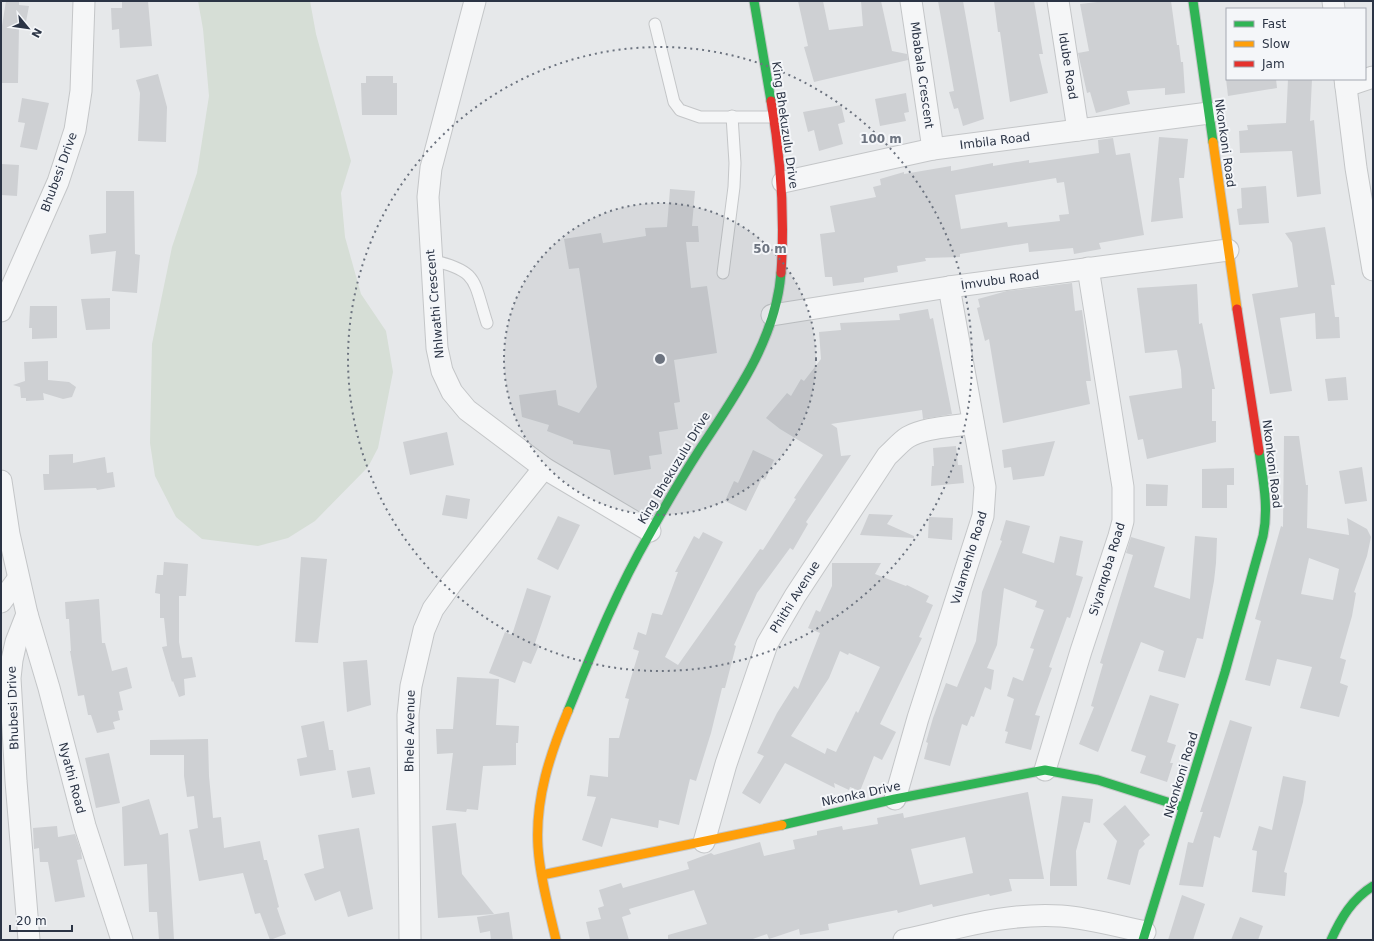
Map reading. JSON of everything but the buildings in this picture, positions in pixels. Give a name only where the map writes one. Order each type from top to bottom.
[{"type":"street","name":"Bhubesi Drive","points":[[1,311],[58,182],[74,137],[81,91],[84,1]]},
{"type":"street","name":"Nhlwathi Crescent","points":[[474,1],[431,168],[428,197],[430,260],[437,348],[442,371],[452,392],[467,410],[544,468],[650,531]]},
{"type":"street","name":"King Bhekuzulu Drive","points":[[556,940],[538,850],[537,817],[549,760],[612,605],[650,531],[741,382],[757,353],[772,315],[780,277],[784,235],[783,182],[754,1]]},
{"type":"street","name":"Mbabala Crescent","points":[[912,1],[933,149]]},
{"type":"street","name":"Idube Road","points":[[1058,1],[1078,130]]},
{"type":"street","name":"Nkonkoni Road","points":[[1144,936],[1227,665],[1266,521],[1265,490],[1228,250],[1194,1]]},
{"type":"street","points":[[1357,80],[1346,82],[1356,168],[1373,270]]},
{"type":"street","name":"Imbila Road","points":[[783,182],[933,149],[1209,113]]},
{"type":"street","name":"Imvubu Road","points":[[772,315],[949,287],[1228,250]]},
{"type":"street","name":"Siyanqoba Road","points":[[1045,770],[1081,651],[1119,536],[1122,521],[1123,487],[1088,268]]},
{"type":"street","name":"Vulamehlo Road","points":[[895,799],[918,718],[983,516],[985,487],[972,423],[949,287]]},
{"type":"street","name":"Phithi Avenue","points":[[704,842],[726,764],[758,668],[767,644],[795,596],[887,456],[898,445],[908,437],[920,432],[972,423]]},
{"type":"street","name":"Bhele Avenue","points":[[410,940],[408,715],[411,686],[424,630],[433,609],[451,584],[544,468]]},
{"type":"street","points":[[1,481],[18,579],[27,614]]},
{"type":"street","points":[[1,602],[18,579]]},
{"type":"street","name":"Bhubesi Drive","points":[[27,614],[16,642],[10,678],[16,781],[30,940]]},
{"type":"street","name":"Nyathi Road","points":[[27,614],[49,688],[84,826],[122,940]]},
{"type":"street","name":"Nkonka Drive","points":[[542,875],[704,842],[895,799],[1045,770],[1070,772],[1099,779],[1183,807]]},
{"type":"street","points":[[1331,940],[1339,922],[1353,902],[1373,886]]},
{"type":"street","points":[[904,940],[1001,919],[1037,915],[1061,916],[1087,920],[1144,936]]},
{"type":"lane","points":[[655,24],[674,102],[680,110],[700,117],[773,117]]},
{"type":"lane","points":[[723,273],[734,187],[735,164],[732,116]]},
{"type":"lane","points":[[430,260],[451,265],[467,273],[473,280],[487,323]]},
{"type":"shaded area","points":[[198,1],[310,1],[316,34],[351,161],[341,193],[345,237],[361,294],[386,331],[393,372],[378,448],[368,467],[315,521],[288,538],[258,546],[202,539],[176,517],[155,476],[150,443],[152,344],[172,247],[197,173],[209,96],[203,29]]},
{"type":"traffic: fast","points":[[754,1],[771,101]]},
{"type":"traffic: fast","points":[[1193,1],[1213,142]]},
{"type":"traffic: fast","points":[[568,711],[606,622],[637,556],[680,481],[752,366],[771,321],[778,297],[781,273]]},
{"type":"traffic: fast","points":[[1143,940],[1225,672],[1263,536],[1265,525],[1265,504],[1264,483],[1259,451]]},
{"type":"traffic: fast","points":[[782,825],[895,799],[1045,770],[1098,780],[1183,807]]},
{"type":"traffic: fast","points":[[1331,940],[1339,924],[1353,903],[1373,886]]},
{"type":"traffic: slow","points":[[1213,142],[1237,309]]},
{"type":"traffic: slow","points":[[556,940],[541,870],[538,847],[538,829],[541,794],[545,777],[555,744],[568,711]]},
{"type":"traffic: slow","points":[[542,875],[782,825]]},
{"type":"traffic: jam","points":[[771,101],[780,166],[783,230],[781,273]]},
{"type":"traffic: jam","points":[[1237,309],[1259,451]]}]
